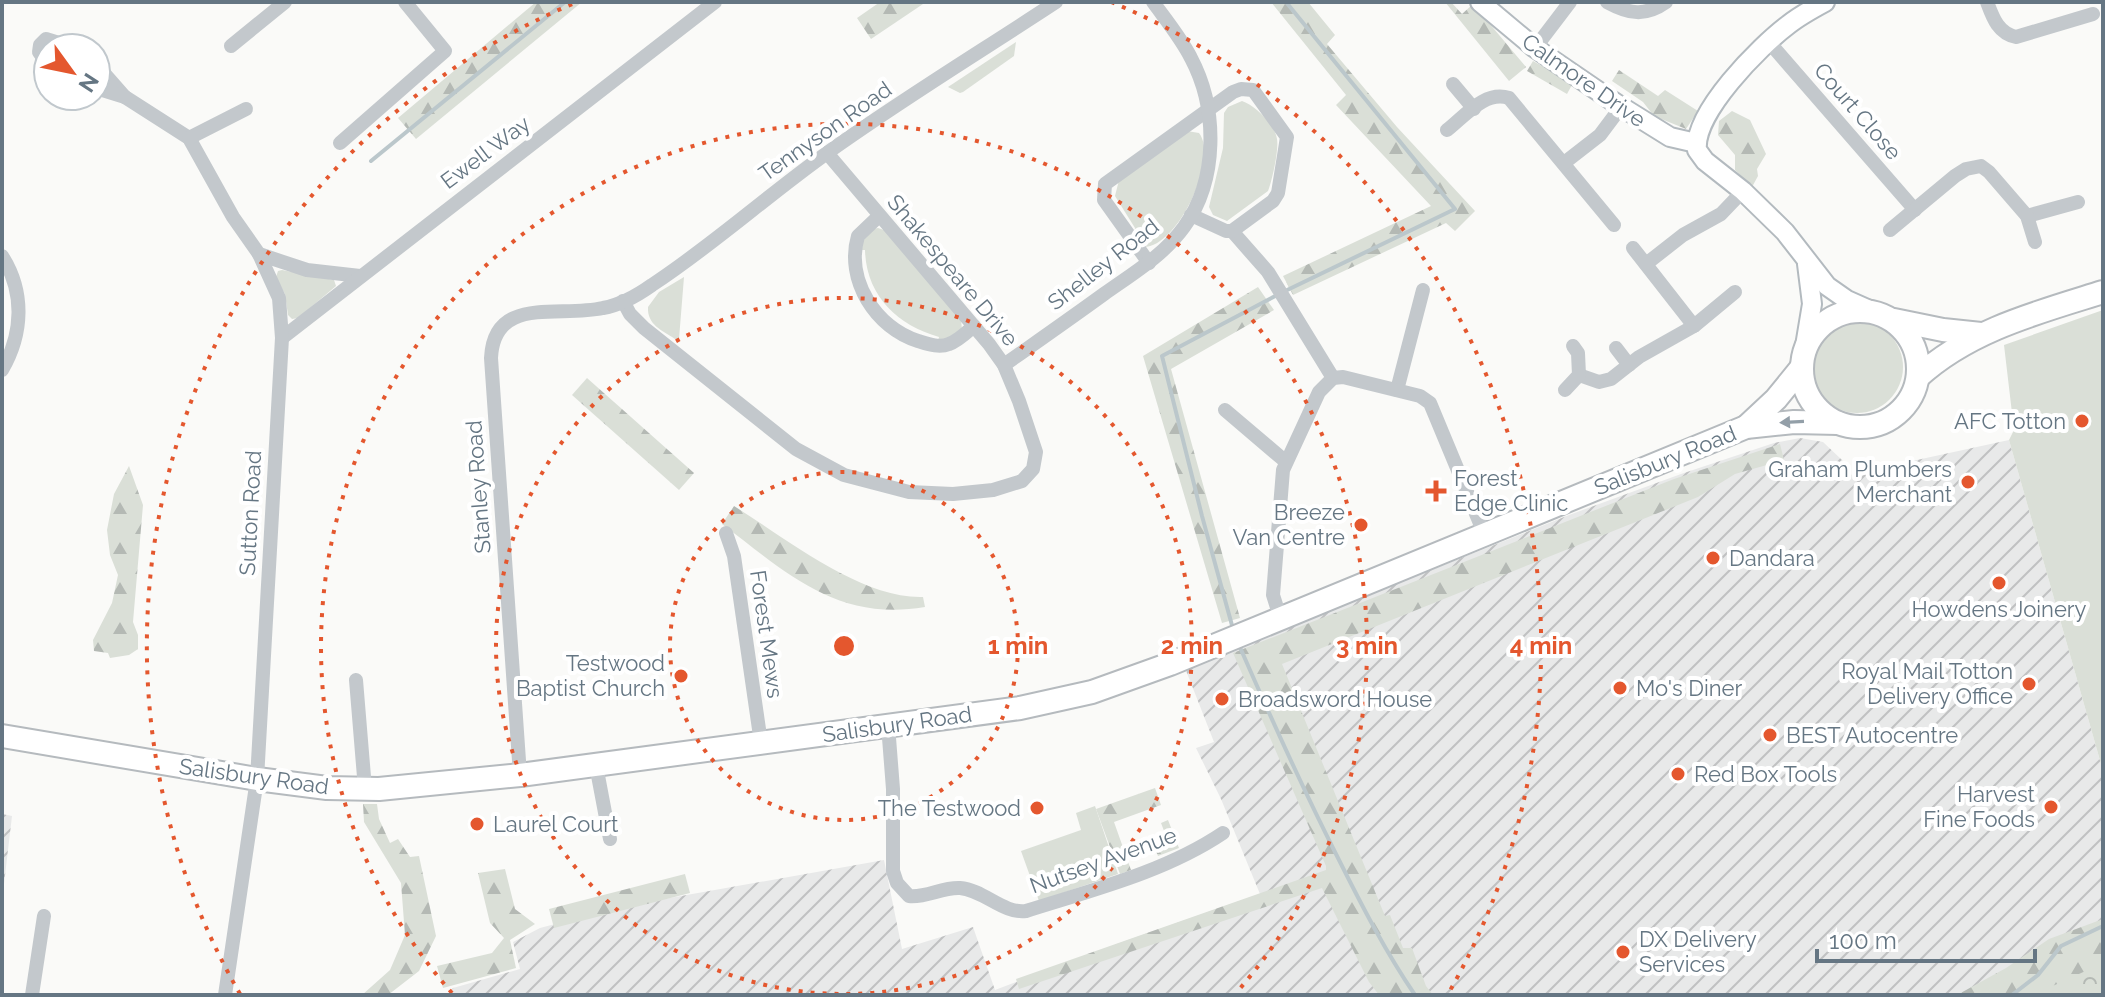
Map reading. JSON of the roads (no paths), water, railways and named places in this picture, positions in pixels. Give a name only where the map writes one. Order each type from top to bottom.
[{"type":"main road","points":[[1918,377],[1981,334],[2103,292]]},
{"type":"main road","points":[[1883,316],[1911,339],[1919,364],[1918,377],[1907,404],[1897,415],[1882,423],[1865,427],[1838,423],[1816,407],[1808,395],[1803,360],[1809,341],[1826,321],[1849,312],[1883,316],[1943,330],[1981,334]]},
{"type":"main road","name":"Salisbury Road","points":[[1746,427],[1782,393],[1803,360]]},
{"type":"main road","name":"Salisbury Road","points":[[2,736],[257,779],[327,788],[365,789],[520,775],[1020,708],[1082,695],[1170,664],[1746,427],[1794,422],[1838,423]]},
{"type":"street","points":[[231,46],[285,2]]},
{"type":"street","points":[[340,143],[445,51],[405,2]]},
{"type":"street","name":"Ewell Way","points":[[282,338],[715,2]]},
{"type":"street","name":"Tennyson Road","points":[[623,301],[669,274],[827,153],[1056,2]]},
{"type":"street","name":"Shelley Road","points":[[1004,365],[1149,263],[1172,242],[1199,199],[1209,155],[1208,109],[1192,58],[1153,2]]},
{"type":"street","name":"Calmore Drive","points":[[1480,2],[1535,48],[1621,107],[1670,137],[1696,143]]},
{"type":"street","points":[[1535,48],[1570,2]]},
{"type":"street","points":[[1607,2],[1630,13],[1644,14],[1666,2]]},
{"type":"street","points":[[1825,2],[1768,41],[1700,127],[1697,150],[1705,161],[1743,191],[1785,232],[1827,286],[1883,316]]},
{"type":"street","points":[[1987,2],[1998,26],[2016,37],[2093,14]]},
{"type":"street","name":"Court Close","points":[[1768,41],[1915,210]]},
{"type":"street","points":[[112,82],[125,97]]},
{"type":"street","points":[[1453,84],[1474,109]]},
{"type":"street","points":[[1149,263],[1104,200],[1105,184],[1208,109],[1241,89],[1253,90],[1287,137],[1276,198],[1232,231],[1191,215]]},
{"type":"street","points":[[112,93],[125,97],[189,138],[246,109]]},
{"type":"street","points":[[1447,130],[1495,95],[1509,98],[1614,225]]},
{"type":"street","points":[[1564,163],[1600,135],[1621,107]]},
{"type":"street","name":"Sutton Road","points":[[189,138],[233,217],[259,254],[279,298],[282,338],[257,779],[225,995]]},
{"type":"street","name":"Shakespeare Drive","points":[[623,301],[630,314],[653,336],[796,449],[844,475],[909,492],[953,494],[1016,484],[1028,476],[1035,463],[1035,449],[1004,365],[827,153]]},
{"type":"street","points":[[1890,230],[1955,176],[1966,169],[1981,166],[2027,216],[2035,242]]},
{"type":"street","points":[[1646,264],[1683,235],[1721,214],[1743,191]]},
{"type":"street","points":[[2027,216],[2078,202]]},
{"type":"street","points":[[879,216],[858,236],[855,262],[863,291],[877,315],[900,333],[933,345],[950,344],[974,326]]},
{"type":"street","points":[[1232,231],[1268,272],[1333,378]]},
{"type":"street","points":[[1633,248],[1694,326]]},
{"type":"street","points":[[259,254],[307,270],[360,276]]},
{"type":"street","points":[[2,256],[15,285],[19,317],[14,346],[2,370]]},
{"type":"street","points":[[1803,360],[1812,304],[1807,262]]},
{"type":"street","points":[[1397,390],[1423,290]]},
{"type":"street","points":[[1579,375],[1599,382],[1611,379],[1694,326],[1735,292]]},
{"type":"street","name":"Stanley Road","points":[[520,775],[492,342],[503,323],[523,315],[603,308],[623,301]]},
{"type":"street","points":[[1565,390],[1579,375],[1579,357],[1573,346]]},
{"type":"street","points":[[1616,348],[1629,365]]},
{"type":"street","points":[[1280,617],[1273,595],[1285,461],[1319,392],[1333,378],[1343,377],[1420,396],[1434,409],[1484,533]]},
{"type":"street","points":[[1225,410],[1285,461]]},
{"type":"street","name":"Forest Mews","points":[[726,533],[734,556],[761,743]]},
{"type":"street","points":[[356,680],[365,789]]},
{"type":"street","name":"Nutsey Avenue","points":[[888,725],[893,774],[893,871],[905,893],[914,897],[961,888],[976,891],[1013,911],[1026,911],[1170,861],[1223,833]]},
{"type":"street","points":[[596,765],[610,839]]},
{"type":"street","points":[[32,995],[44,916]]},
{"type":"waterway","points":[[371,161],[565,2]]},
{"type":"waterway","points":[[1233,629],[1162,356],[1281,293],[1455,209],[1286,2]]},
{"type":"waterway","points":[[1239,645],[1346,874],[1383,944],[1415,995]]},
{"type":"waterway","points":[[2012,995],[2038,975],[2061,946],[2103,926]]},
{"type":"place","name":"AFC Totton","points":[[2082,421]]},
{"type":"place","name":"Graham Plumbers Merchant","points":[[1968,482]]},
{"type":"place","name":"Forest Edge Clinic","points":[[1436,491]]},
{"type":"place","name":"Breeze Van Centre","points":[[1361,525]]},
{"type":"place","name":"Dandara","points":[[1713,558]]},
{"type":"place","name":"Howdens Joinery","points":[[1999,583]]},
{"type":"place","name":"Testwood Baptist Church","points":[[681,676]]},
{"type":"place","name":"Royal Mail Totton Delivery Office","points":[[2029,684]]},
{"type":"place","name":"Mo's Diner","points":[[1620,688]]},
{"type":"place","name":"Broadsword House","points":[[1222,699]]},
{"type":"place","name":"BEST Autocentre","points":[[1770,735]]},
{"type":"place","name":"Red Box Tools","points":[[1678,774]]},
{"type":"place","name":"Harvest Fine Foods","points":[[2051,807]]},
{"type":"place","name":"The Testwood","points":[[1037,808]]},
{"type":"place","name":"Laurel Court","points":[[477,824]]},
{"type":"place","name":"DX Delivery Services","points":[[1623,952]]}]
